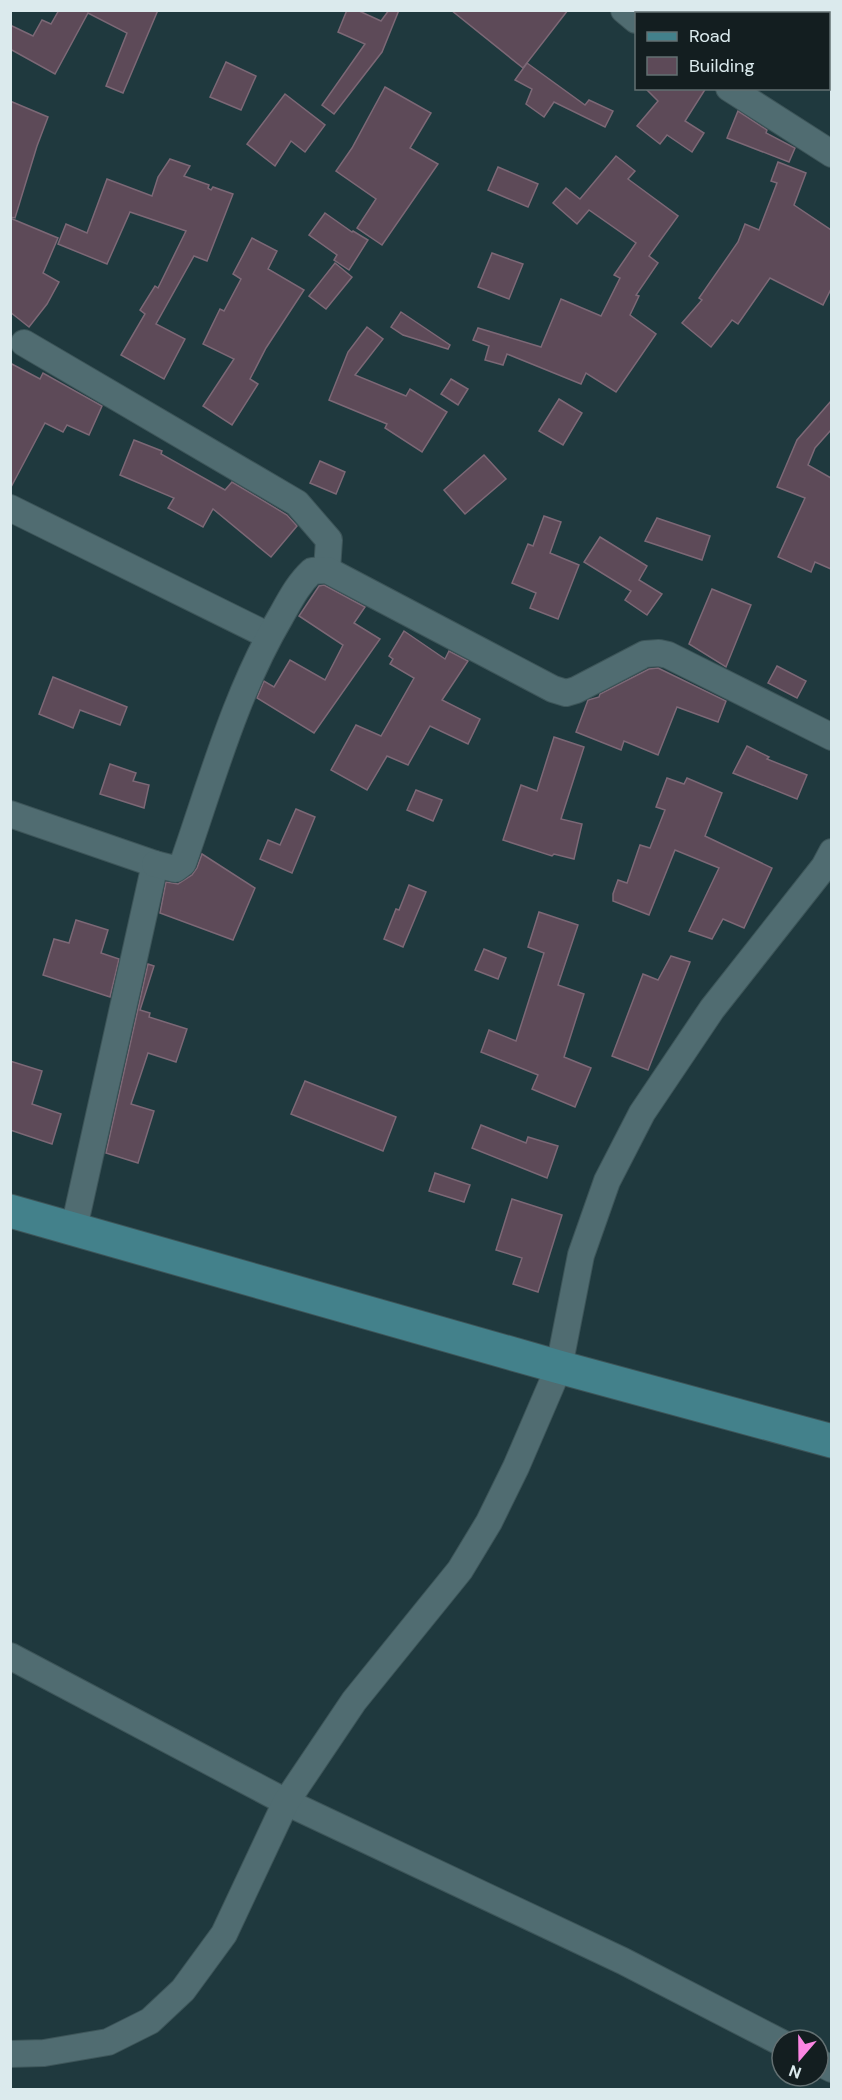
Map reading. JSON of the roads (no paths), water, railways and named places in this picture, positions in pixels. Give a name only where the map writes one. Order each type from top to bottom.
[{"type":"main road","points":[[10,1211],[559,1367],[831,1441]]},
{"type":"street","points":[[732,90],[831,154]]},
{"type":"street","points":[[24,343],[297,503],[329,540],[327,570]]},
{"type":"street","points":[[10,508],[269,636]]},
{"type":"street","points":[[10,814],[155,864],[175,869],[183,863],[239,703],[269,636],[300,582],[312,571],[327,570],[553,689],[566,693],[576,690],[645,654],[659,653],[831,737]]},
{"type":"street","points":[[10,2054],[45,2053],[108,2042],[150,2021],[183,1990],[224,1934],[286,1802],[354,1701],[460,1570],[489,1522],[516,1467],[559,1367],[581,1255],[607,1181],[642,1113],[712,1009],[829,862]]},
{"type":"street","points":[[74,1228],[155,864]]},
{"type":"street","points":[[10,1656],[286,1802],[623,1961],[770,2037]]}]
